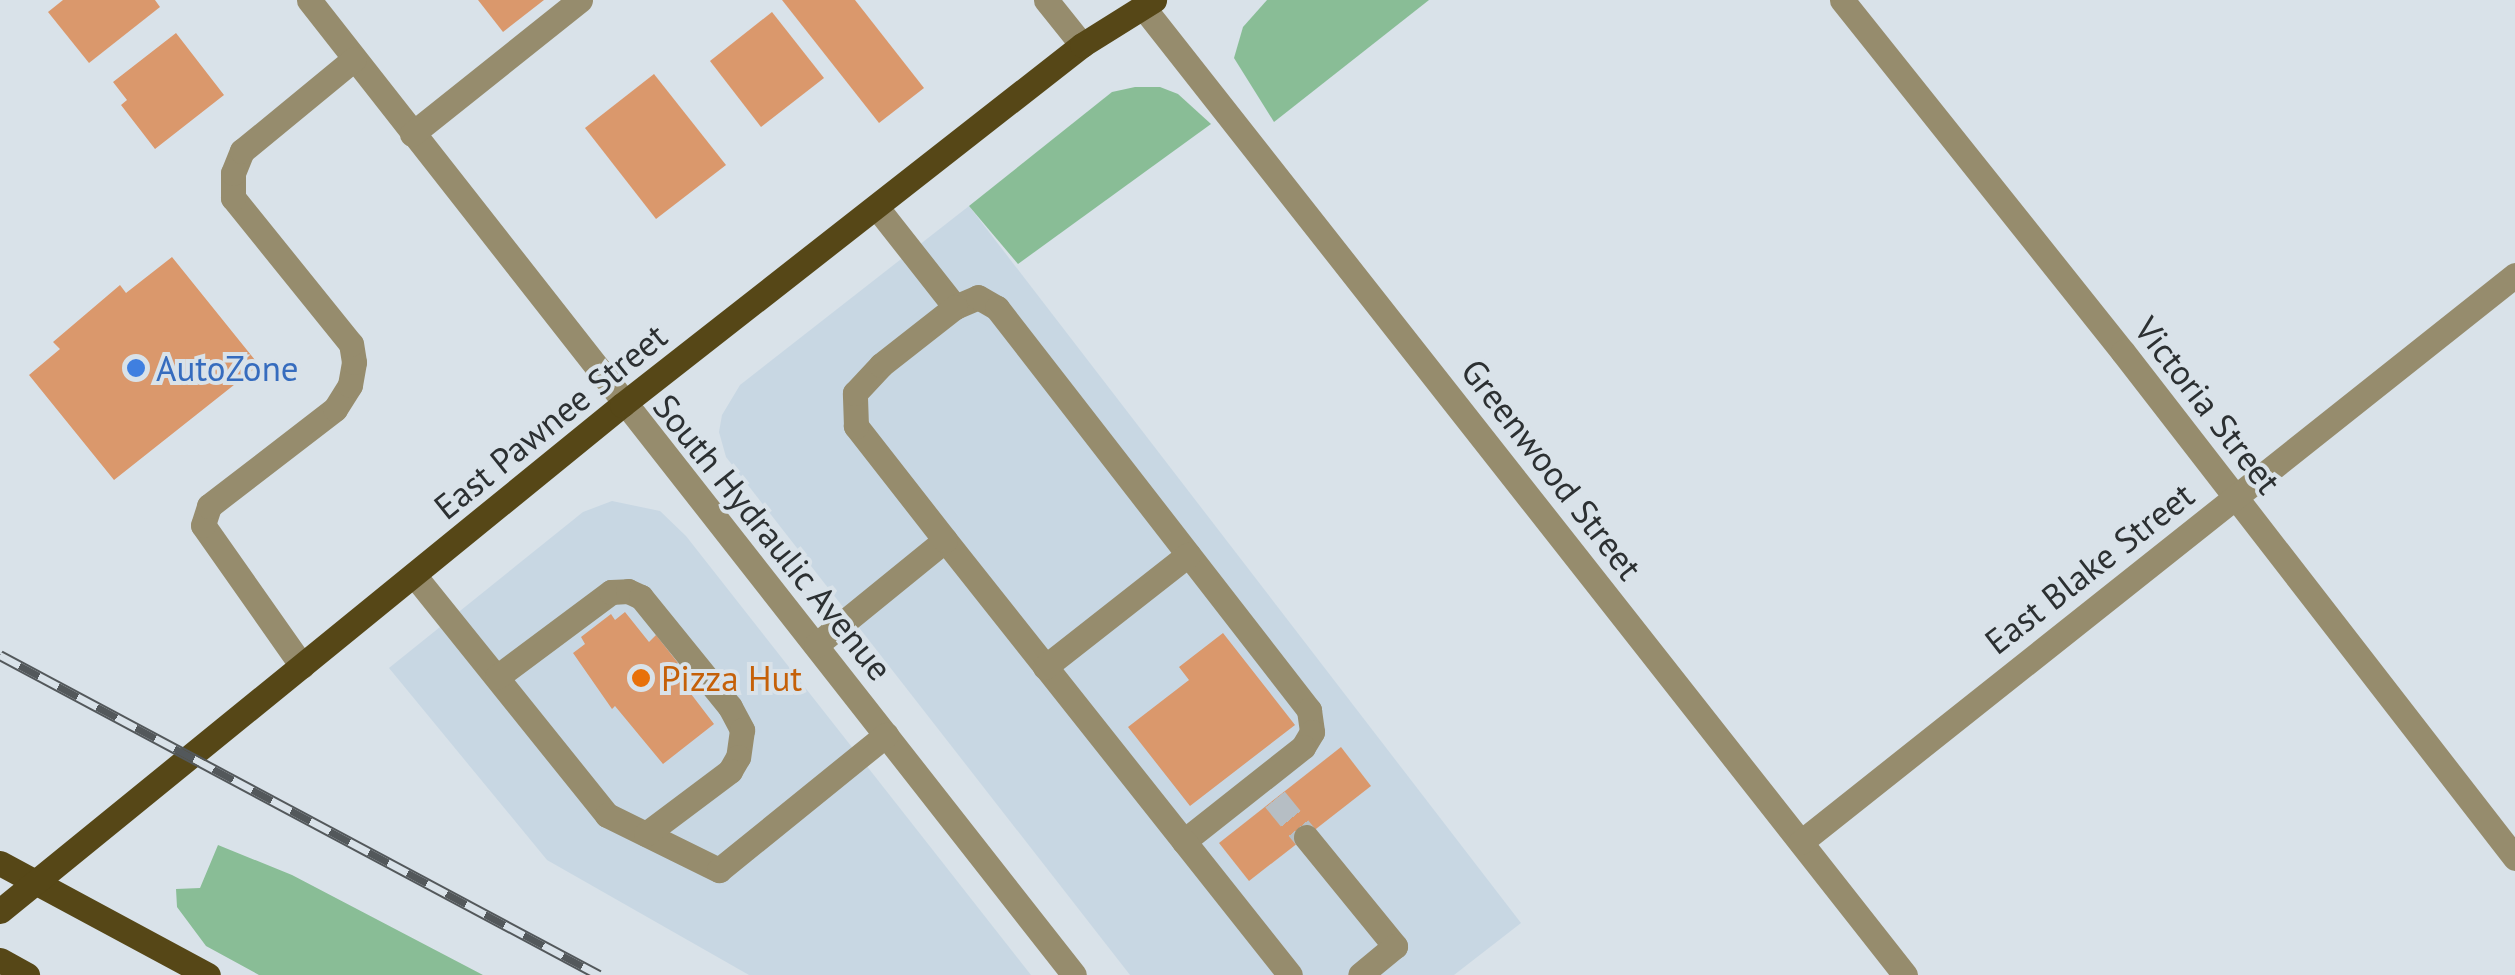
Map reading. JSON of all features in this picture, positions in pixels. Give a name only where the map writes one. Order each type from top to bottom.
[{"type":"main road","name":"East Pawnee Street","points":[[0,911],[622,405],[1082,46],[1148,4]]},
{"type":"main road","points":[[0,864],[208,975]]},
{"type":"main road","points":[[0,960],[28,975]]},
{"type":"street","name":"South Hydraulic Avenue","points":[[309,0],[622,405],[1074,975]]},
{"type":"street","points":[[412,134],[580,0]]},
{"type":"street","points":[[1046,0],[1082,46]]},
{"type":"street","name":"Victoria Street","points":[[1842,0],[2236,497],[2515,858]]},
{"type":"street","name":"Greenwood Street","points":[[1148,4],[1905,975]]},
{"type":"street","points":[[302,666],[203,525],[209,506],[334,409],[350,385],[354,362],[351,344],[234,198],[233,173],[242,152],[354,58]]},
{"type":"street","points":[[878,209],[955,307]]},
{"type":"street","name":"East Blake Street","points":[[1801,842],[2515,275]]},
{"type":"street","points":[[1184,841],[1268,790],[1312,732],[1309,710],[997,308],[978,297],[955,307],[881,365],[855,393],[856,426],[944,540],[1290,975]]},
{"type":"street","points":[[816,645],[944,540]]},
{"type":"street","points":[[1046,667],[1188,555]]},
{"type":"street","points":[[414,575],[607,815],[719,870],[886,735]]},
{"type":"street","points":[[496,677],[610,592],[628,591],[641,597],[730,707],[742,730],[738,757],[730,772],[646,834]]},
{"type":"street","points":[[1306,837],[1395,946],[1360,975]]},
{"type":"shaded area","points":[[969,206],[1521,923],[1454,975],[1130,975],[726,457],[719,432],[722,415],[740,385]]},
{"type":"shaded area","points":[[612,501],[660,511],[686,536],[1031,975],[749,975],[547,860],[389,668],[583,512]]},
{"type":"green space","points":[[1267,0],[1429,0],[1274,122],[1234,58],[1243,27]]},
{"type":"green space","points":[[1160,87],[1178,94],[1211,124],[1018,264],[969,206],[1112,92]]},
{"type":"green space","points":[[218,845],[292,875],[483,975],[259,975],[206,946],[177,907],[176,889],[200,888]]},
{"type":"building","points":[[63,0],[155,0],[160,7],[89,63],[48,12]]},
{"type":"building","points":[[478,0],[544,0],[503,32]]},
{"type":"building","points":[[782,0],[855,0],[924,88],[879,123]]},
{"type":"building","points":[[772,12],[824,78],[761,127],[710,61]]},
{"type":"building","points":[[176,33],[224,95],[155,149],[121,105],[127,100],[113,82]]},
{"type":"building","points":[[654,74],[726,165],[656,219],[585,128]]},
{"type":"building","points":[[172,257],[259,365],[114,480],[29,375],[60,349],[53,342],[120,285],[126,293]]},
{"type":"building","points":[[625,612],[649,642],[656,635],[678,663],[672,669],[714,724],[663,764],[615,706],[612,709],[573,653],[585,644],[581,637],[611,614],[615,620]]},
{"type":"building","points":[[1223,633],[1295,725],[1190,806],[1128,727],[1189,680],[1179,667]]},
{"type":"building","points":[[1341,747],[1371,786],[1249,881],[1219,843]]},
{"type":"tunnel","points":[[1275,799],[1306,837]]},
{"type":"railway","points":[[0,655],[599,975]]},
{"type":"place","name":"AutoZone","points":[[136,368]]},
{"type":"place","name":"Pizza Hut","points":[[641,678]]}]
